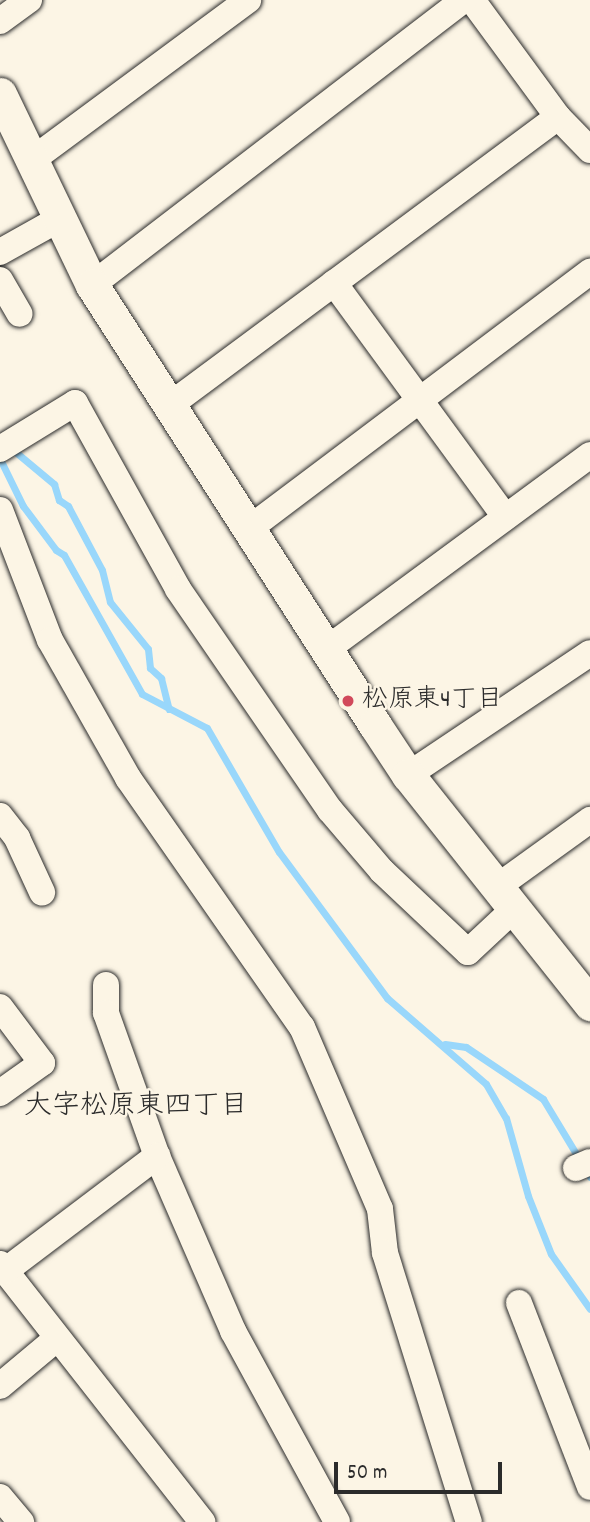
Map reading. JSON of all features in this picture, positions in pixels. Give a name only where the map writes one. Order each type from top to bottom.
[{"type":"street","points":[[0,21],[29,0]]},
{"type":"street","points":[[32,160],[248,0]]},
{"type":"street","points":[[92,285],[464,0]]},
{"type":"street","points":[[472,0],[558,117],[590,150]]},
{"type":"street","points":[[0,93],[92,285],[408,775],[590,1004]]},
{"type":"street","points":[[170,405],[558,117]]},
{"type":"street","points":[[0,252],[59,219]]},
{"type":"street","points":[[250,528],[590,272]]},
{"type":"street","points":[[0,280],[20,314]]},
{"type":"street","points":[[334,283],[505,517]]},
{"type":"street","points":[[0,449],[75,403],[178,589],[330,810],[382,871],[468,952],[506,898],[590,820]]},
{"type":"street","points":[[327,649],[590,455]]},
{"type":"street","points":[[0,510],[50,640],[128,778],[302,1027],[380,1209],[385,1253],[469,1522]]},
{"type":"street","points":[[408,775],[590,653]]},
{"type":"street","points":[[0,816],[8,845],[42,892]]},
{"type":"street","points":[[106,985],[106,1013],[156,1156],[233,1331],[337,1522]]},
{"type":"street","points":[[0,1007],[42,1063],[0,1093]]},
{"type":"street","points":[[156,1156],[3,1268],[55,1340],[202,1522]]},
{"type":"street","points":[[519,1303],[578,1415],[590,1487]]},
{"type":"street","points":[[0,1386],[55,1340]]},
{"type":"street","points":[[0,1497],[21,1522]]},
{"type":"waterway","points":[[12,449],[54,484],[59,500],[68,506],[102,570],[110,602],[148,649],[150,668],[161,678],[169,709]]},
{"type":"waterway","points":[[0,459],[23,506],[56,550],[64,555],[142,694],[207,728],[279,852],[387,998],[486,1084],[506,1118],[528,1196],[551,1254],[590,1309]]},
{"type":"waterway","points":[[445,1044],[466,1047],[543,1099],[590,1177]]},
{"type":"place","name":"松原東4丁目","points":[[348,701]]},
{"type":"district","name":"大字松原東四丁目","points":[[136,1108]]}]
